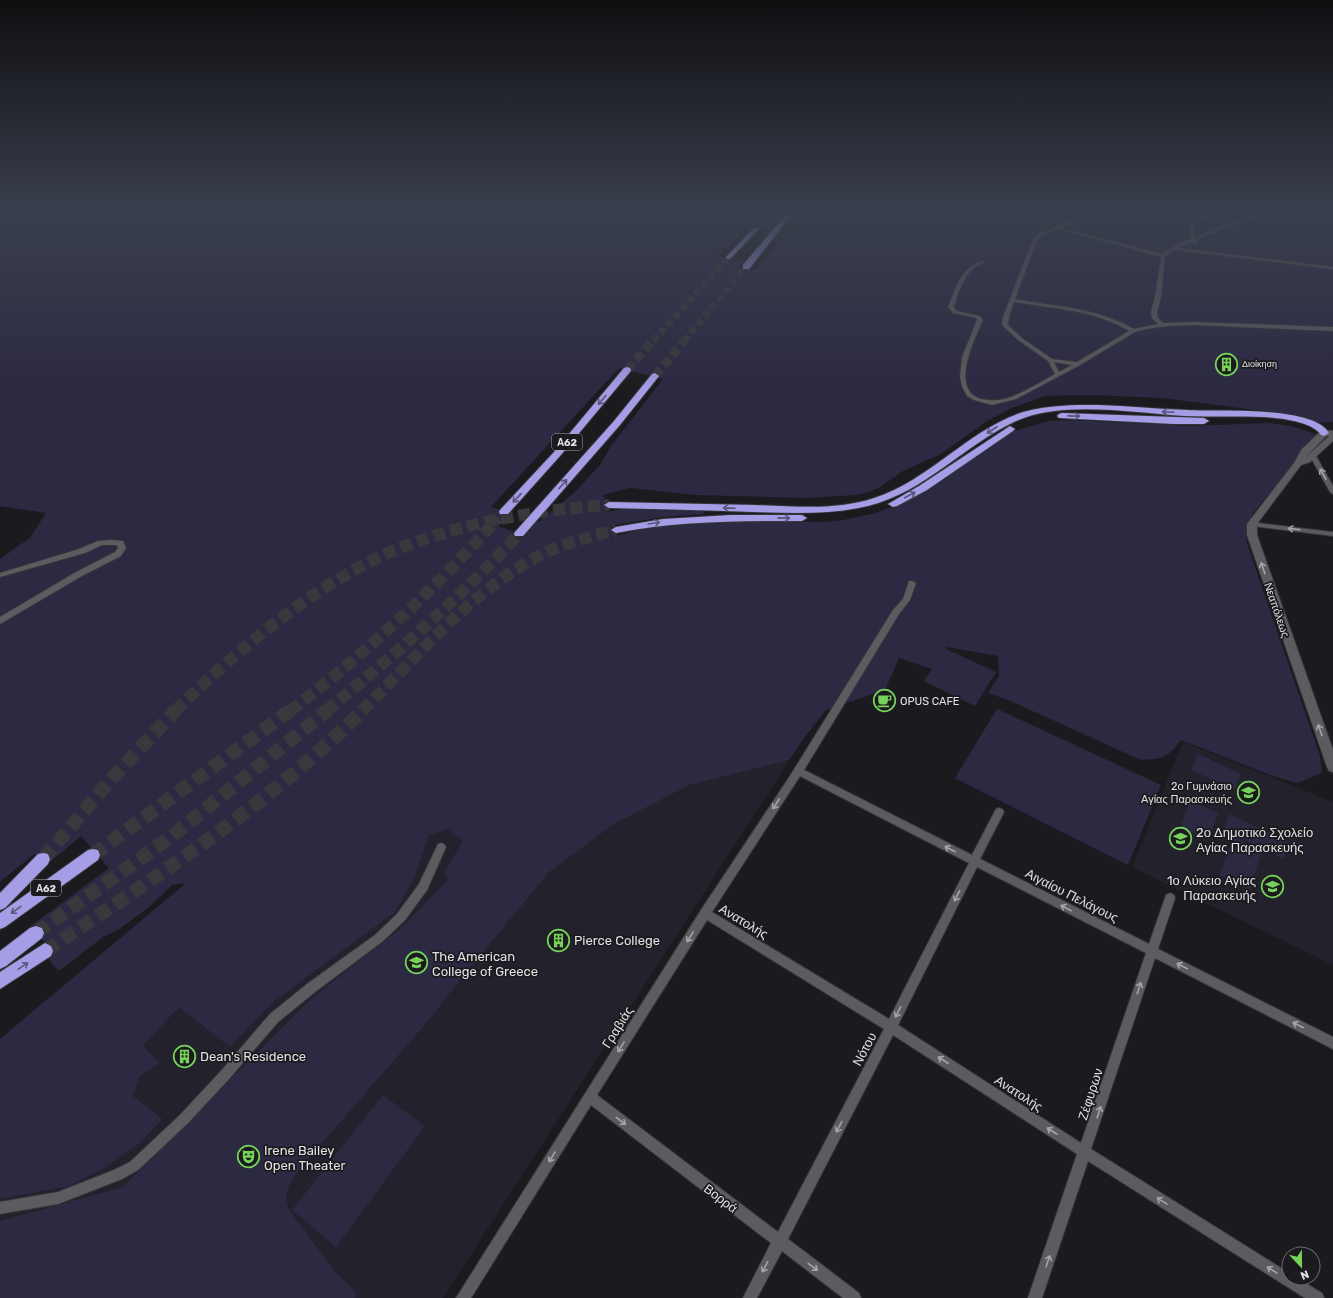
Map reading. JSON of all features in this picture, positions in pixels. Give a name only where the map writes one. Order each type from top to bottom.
[{"type":"highway","name":"Α62","points":[[504,512],[557,454],[628,370]]},
{"type":"highway","name":"Α62","points":[[519,534],[617,423],[655,376]]},
{"type":"highway","points":[[609,505],[816,510],[841,509],[860,505],[881,499],[905,489],[1001,425],[1022,415],[1046,410],[1094,408],[1189,413],[1248,414],[1275,416],[1312,424],[1333,425]]},
{"type":"highway","points":[[616,530],[637,525],[685,519],[817,518],[849,515],[870,510],[894,503],[912,494],[1015,426],[1028,421],[1047,417],[1076,416],[1181,422],[1269,419],[1289,421],[1330,435]]},
{"type":"highway","points":[[1312,424],[1330,435]]},
{"type":"highway","name":"Α62","points":[[0,922],[93,855]]},
{"type":"highway","points":[[0,903],[43,859]]},
{"type":"highway","points":[[0,961],[36,933]]},
{"type":"highway","points":[[0,981],[45,950]]},
{"type":"street","points":[[968,271],[950,307],[955,312],[978,317],[980,320],[963,363],[962,380],[966,391],[972,397],[992,403],[1014,398],[1078,364],[1133,331],[1161,324],[1202,324],[1333,330]]},
{"type":"street","points":[[1023,271],[1006,317],[1005,325],[1020,340],[1050,360],[1078,364]]},
{"type":"street","points":[[1161,271],[1155,316],[1161,324]]},
{"type":"street","points":[[1012,300],[1097,315],[1114,320],[1133,331]]},
{"type":"street","points":[[1156,309],[1169,324]]},
{"type":"street","points":[[1050,360],[1058,375]]},
{"type":"street","points":[[1298,463],[1313,456],[1330,435]]},
{"type":"street","points":[[1330,435],[1303,453],[1298,463],[1252,524],[1333,534]]},
{"type":"street","points":[[1313,456],[1333,492]]},
{"type":"street","name":"Νεαπόλεως","points":[[1252,524],[1252,535],[1257,550],[1333,767]]},
{"type":"street","points":[[0,575],[82,551],[101,543],[112,542],[120,544],[122,548],[118,554],[78,574],[0,621]]},
{"type":"street","name":"Γραβιάς","points":[[463,1298],[705,914],[798,771],[896,612],[906,600],[912,583]]},
{"type":"street","name":"Αιγαίου Πελάγους","points":[[798,771],[1333,1042]]},
{"type":"street","name":"Νότου","points":[[750,1298],[891,1027],[999,812]]},
{"type":"street","points":[[0,1208],[58,1198],[118,1175],[134,1166],[184,1119],[226,1075],[274,1018],[311,988],[380,938],[401,917],[423,887],[441,847]]},
{"type":"street","name":"Ζέφυρων","points":[[1035,1298],[1170,898]]},
{"type":"street","name":"Ανατολής","points":[[705,914],[891,1027],[1085,1152],[1317,1298]]},
{"type":"street","name":"Βορρά","points":[[590,1097],[854,1298]]},
{"type":"shaded area","points":[[0,271],[1333,271],[1333,422],[1318,423],[1271,412],[1162,398],[1092,395],[1045,396],[1014,407],[987,421],[941,454],[903,471],[879,488],[856,495],[807,498],[696,495],[631,488],[602,495],[606,500],[607,512],[627,508],[702,510],[704,514],[662,517],[610,526],[617,537],[619,535],[636,531],[679,523],[733,521],[824,522],[843,520],[876,513],[911,500],[1014,431],[1049,421],[1073,420],[1191,426],[1268,423],[1291,426],[1318,435],[1298,456],[1286,474],[1253,513],[1246,527],[1247,544],[1320,756],[1322,773],[1297,783],[1270,775],[1181,740],[1172,751],[1164,756],[1154,759],[1141,760],[1008,700],[988,693],[999,676],[998,656],[947,647],[940,658],[946,649],[996,672],[975,706],[924,681],[932,669],[899,658],[885,690],[826,710],[803,739],[789,760],[689,785],[614,824],[549,872],[428,1021],[309,1158],[288,1188],[287,1202],[289,1210],[336,1273],[355,1291],[355,1298],[0,1298],[0,1221],[123,1187],[312,998],[400,929],[448,880],[445,871],[463,841],[448,829],[429,835],[415,876],[395,912],[273,1002],[230,1047],[179,1007],[143,1045],[159,1063],[139,1077],[133,1096],[162,1119],[141,1142],[106,1167],[69,1186],[0,1199],[0,1039],[186,883],[172,885],[148,908],[118,930],[103,937],[59,971],[53,965],[41,946],[45,943],[31,926],[109,868],[81,836],[49,863],[34,854],[0,882],[0,559],[30,538],[46,513],[0,506]],"holes":[[[619,368],[663,379],[611,446],[600,465],[574,493],[539,522],[536,521],[523,535],[498,526],[511,513],[491,507]]]},
{"type":"shaded area","points":[[997,709],[1161,785],[1128,865],[955,778]]},
{"type":"shaded area","name":"The American College of Greece","points":[[826,710],[803,739],[443,1298],[0,1298],[0,1128],[419,754]]},
{"type":"shaded area","points":[[1183,742],[1333,802],[1333,965],[1132,867]]},
{"type":"shaded area","points":[[1198,754],[1241,774],[1235,790],[1191,770]]},
{"type":"shaded area","points":[[1190,801],[1218,813],[1209,840],[1181,827]]},
{"type":"shaded area","points":[[1229,814],[1289,842],[1284,859],[1224,830]]},
{"type":"shaded area","points":[[1233,836],[1262,850],[1250,890],[1220,875]]},
{"type":"shaded area","points":[[383,1095],[425,1126],[336,1247],[292,1210]]},
{"type":"tunnel","points":[[653,341],[717,271]]},
{"type":"tunnel","points":[[684,341],[743,271]]},
{"type":"tunnel","points":[[627,370],[654,340]]},
{"type":"tunnel","points":[[655,376],[685,340]]},
{"type":"tunnel","points":[[496,520],[520,515],[580,507],[609,505]]},
{"type":"tunnel","points":[[176,710],[220,668],[270,627],[296,607],[350,572],[404,546],[432,536],[496,520]]},
{"type":"tunnel","points":[[290,711],[346,666],[398,620],[474,545],[496,520]]},
{"type":"tunnel","points":[[363,710],[465,608],[510,573],[554,549],[575,541],[616,530]]},
{"type":"tunnel","points":[[326,711],[426,626],[519,534]]},
{"type":"tunnel","points":[[43,859],[114,776],[176,710]]},
{"type":"tunnel","points":[[93,855],[291,710]]},
{"type":"tunnel","points":[[36,933],[172,836],[328,710]]},
{"type":"tunnel","points":[[45,951],[169,867],[250,808],[327,745],[363,710]]},
{"type":"place","name":"Διοίκηση","points":[[1227,364]]},
{"type":"place","name":"OPUS CAFE","points":[[884,701]]},
{"type":"place","name":"2ο Γυμνάσιο Αγίας Παρασκευής","points":[[1248,792]]},
{"type":"place","name":"2ο Δημοτικό Σχολείο Αγίας Παρασκευής","points":[[1181,839]]},
{"type":"place","name":"1ο Λύκειο Αγίας Παρασκευής","points":[[1272,887]]},
{"type":"place","name":"Pierce College","points":[[559,940]]},
{"type":"place","name":"The American College of Greece","points":[[416,963]]},
{"type":"place","name":"Dean's Residence","points":[[185,1056]]},
{"type":"place","name":"Irene Bailey Open Theater","points":[[248,1157]]}]
